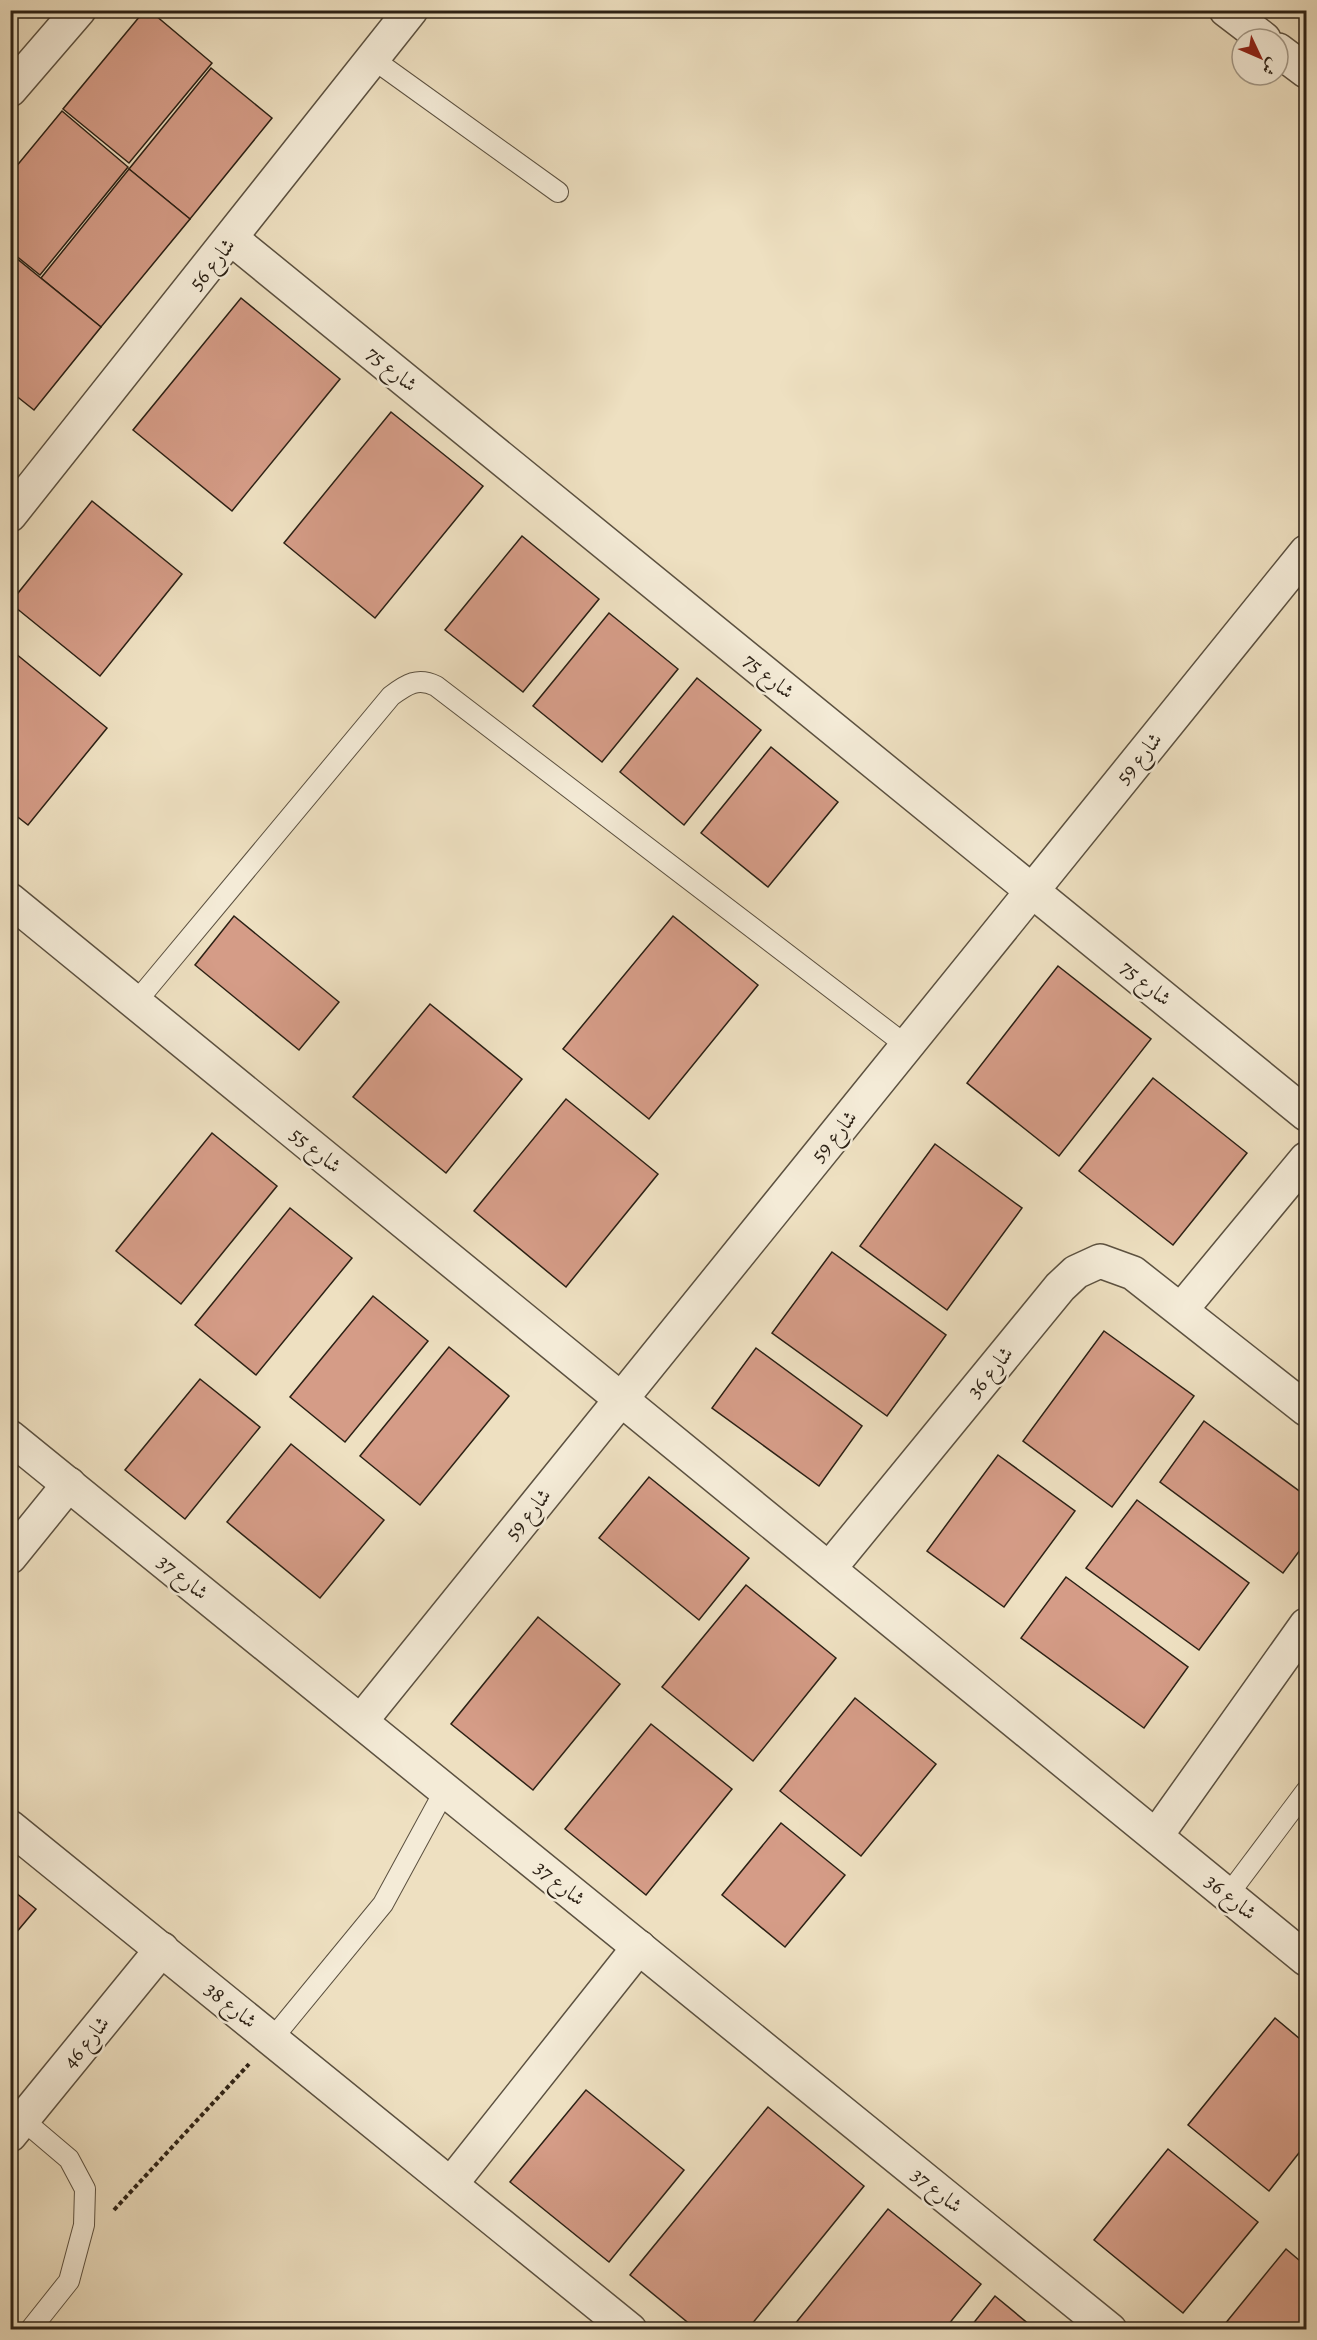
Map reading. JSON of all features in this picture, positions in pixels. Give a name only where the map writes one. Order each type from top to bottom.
[{"type":"street","points":[[10,90],[79,10]]},
{"type":"street","points":[[1226,10],[1248,27]]},
{"type":"street","name":"شارع 56","points":[[10,515],[373,59],[396,16]]},
{"type":"street","points":[[1290,59],[1306,71]]},
{"type":"street","name":"شارع 75","points":[[232,239],[1306,1114]]},
{"type":"street","name":"شارع 59","points":[[361,1721],[1306,552]]},
{"type":"street","name":"شارع 55","points":[[10,900],[621,1400]]},
{"type":"street","points":[[1181,1310],[1306,1159]]},
{"type":"street","name":"شارع 36","points":[[830,1569],[1052,1296],[1076,1272],[1100,1261],[1133,1273],[1306,1409]]},
{"type":"street","name":"شارع 36","points":[[621,1400],[1306,1959]]},
{"type":"street","name":"شارع 37","points":[[10,1437],[1110,2330]]},
{"type":"street","points":[[10,1557],[69,1484]]},
{"type":"street","points":[[1156,1836],[1306,1625]]},
{"type":"street","name":"شارع 38","points":[[10,1827],[630,2330]]},
{"type":"street","points":[[451,2184],[639,1947]]},
{"type":"street","name":"شارع 46","points":[[17,2128],[162,1949]]},
{"type":"lane","points":[[373,59],[558,192]]},
{"type":"lane","points":[[136,1002],[391,696],[408,683],[425,680],[436,686],[907,1046]]},
{"type":"lane","points":[[272,2039],[383,1904],[445,1790]]},
{"type":"lane","points":[[1228,1895],[1306,1791]]},
{"type":"lane","points":[[17,2128],[69,2159],[85,2189],[84,2225],[69,2281],[30,2330]]},
{"type":"path","points":[[84,2225],[111,2213],[272,2039]]},
{"type":"building","points":[[145,10],[149,10],[212,63],[129,163],[63,109]]},
{"type":"building","points":[[211,68],[272,118],[190,219],[129,169]]},
{"type":"building","points":[[62,111],[128,167],[40,275],[10,251],[10,174]]},
{"type":"building","points":[[129,169],[190,219],[101,327],[41,278]]},
{"type":"building","points":[[10,253],[101,327],[34,410],[10,391]]},
{"type":"building","points":[[241,298],[340,379],[232,511],[133,430]]},
{"type":"building","points":[[391,412],[483,486],[375,618],[284,543]]},
{"type":"building","points":[[92,501],[182,574],[100,676],[10,603]]},
{"type":"building","points":[[522,536],[599,599],[523,692],[445,630]]},
{"type":"building","points":[[609,613],[678,669],[602,762],[533,706]]},
{"type":"building","points":[[10,649],[107,728],[28,825],[10,811]]},
{"type":"building","points":[[697,678],[761,730],[684,825],[620,772]]},
{"type":"building","points":[[771,747],[838,802],[768,887],[701,833]]},
{"type":"building","points":[[234,916],[339,1002],[299,1050],[195,965]]},
{"type":"building","points":[[673,916],[758,985],[649,1119],[563,1049]]},
{"type":"building","points":[[1058,966],[1151,1039],[1059,1156],[967,1083]]},
{"type":"building","points":[[430,1004],[522,1079],[446,1173],[353,1097]]},
{"type":"building","points":[[1153,1078],[1247,1153],[1173,1245],[1079,1171]]},
{"type":"building","points":[[566,1099],[658,1174],[566,1287],[474,1211]]},
{"type":"building","points":[[212,1133],[277,1186],[181,1304],[116,1251]]},
{"type":"building","points":[[935,1144],[1022,1208],[947,1310],[860,1246]]},
{"type":"building","points":[[290,1208],[352,1258],[256,1375],[195,1325]]},
{"type":"building","points":[[832,1252],[946,1335],[887,1416],[772,1333]]},
{"type":"building","points":[[373,1296],[428,1341],[345,1442],[290,1397]]},
{"type":"building","points":[[1104,1331],[1194,1396],[1112,1507],[1023,1441]]},
{"type":"building","points":[[449,1347],[509,1396],[420,1505],[360,1456]]},
{"type":"building","points":[[756,1348],[862,1426],[819,1486],[712,1408]]},
{"type":"building","points":[[200,1379],[260,1427],[185,1519],[125,1470]]},
{"type":"building","points":[[1204,1421],[1306,1496],[1306,1542],[1283,1573],[1160,1482]]},
{"type":"building","points":[[291,1444],[384,1520],[320,1598],[227,1522]]},
{"type":"building","points":[[998,1455],[1075,1511],[1004,1607],[927,1551]]},
{"type":"building","points":[[649,1477],[749,1558],[699,1620],[599,1538]]},
{"type":"building","points":[[1137,1500],[1249,1583],[1199,1650],[1086,1568]]},
{"type":"building","points":[[1066,1577],[1188,1667],[1144,1728],[1021,1638]]},
{"type":"building","points":[[746,1585],[836,1658],[753,1761],[662,1687]]},
{"type":"building","points":[[538,1617],[620,1684],[533,1790],[451,1724]]},
{"type":"building","points":[[855,1698],[936,1764],[861,1856],[780,1791]]},
{"type":"building","points":[[651,1724],[732,1789],[646,1895],[565,1829]]},
{"type":"building","points":[[781,1823],[845,1875],[785,1947],[722,1895]]},
{"type":"building","points":[[10,1888],[36,1909],[10,1940]]},
{"type":"building","points":[[1275,2018],[1306,2044],[1306,2144],[1269,2191],[1188,2125]]},
{"type":"building","points":[[586,2090],[684,2170],[609,2262],[510,2182]]},
{"type":"building","points":[[768,2107],[864,2186],[747,2330],[697,2330],[630,2275]]},
{"type":"building","points":[[1168,2149],[1258,2222],[1183,2313],[1094,2240]]},
{"type":"building","points":[[888,2209],[981,2284],[944,2330],[790,2330]]},
{"type":"building","points":[[1286,2249],[1306,2266],[1306,2330],[1220,2330]]},
{"type":"building","points":[[995,2296],[1036,2330],[968,2330]]}]
